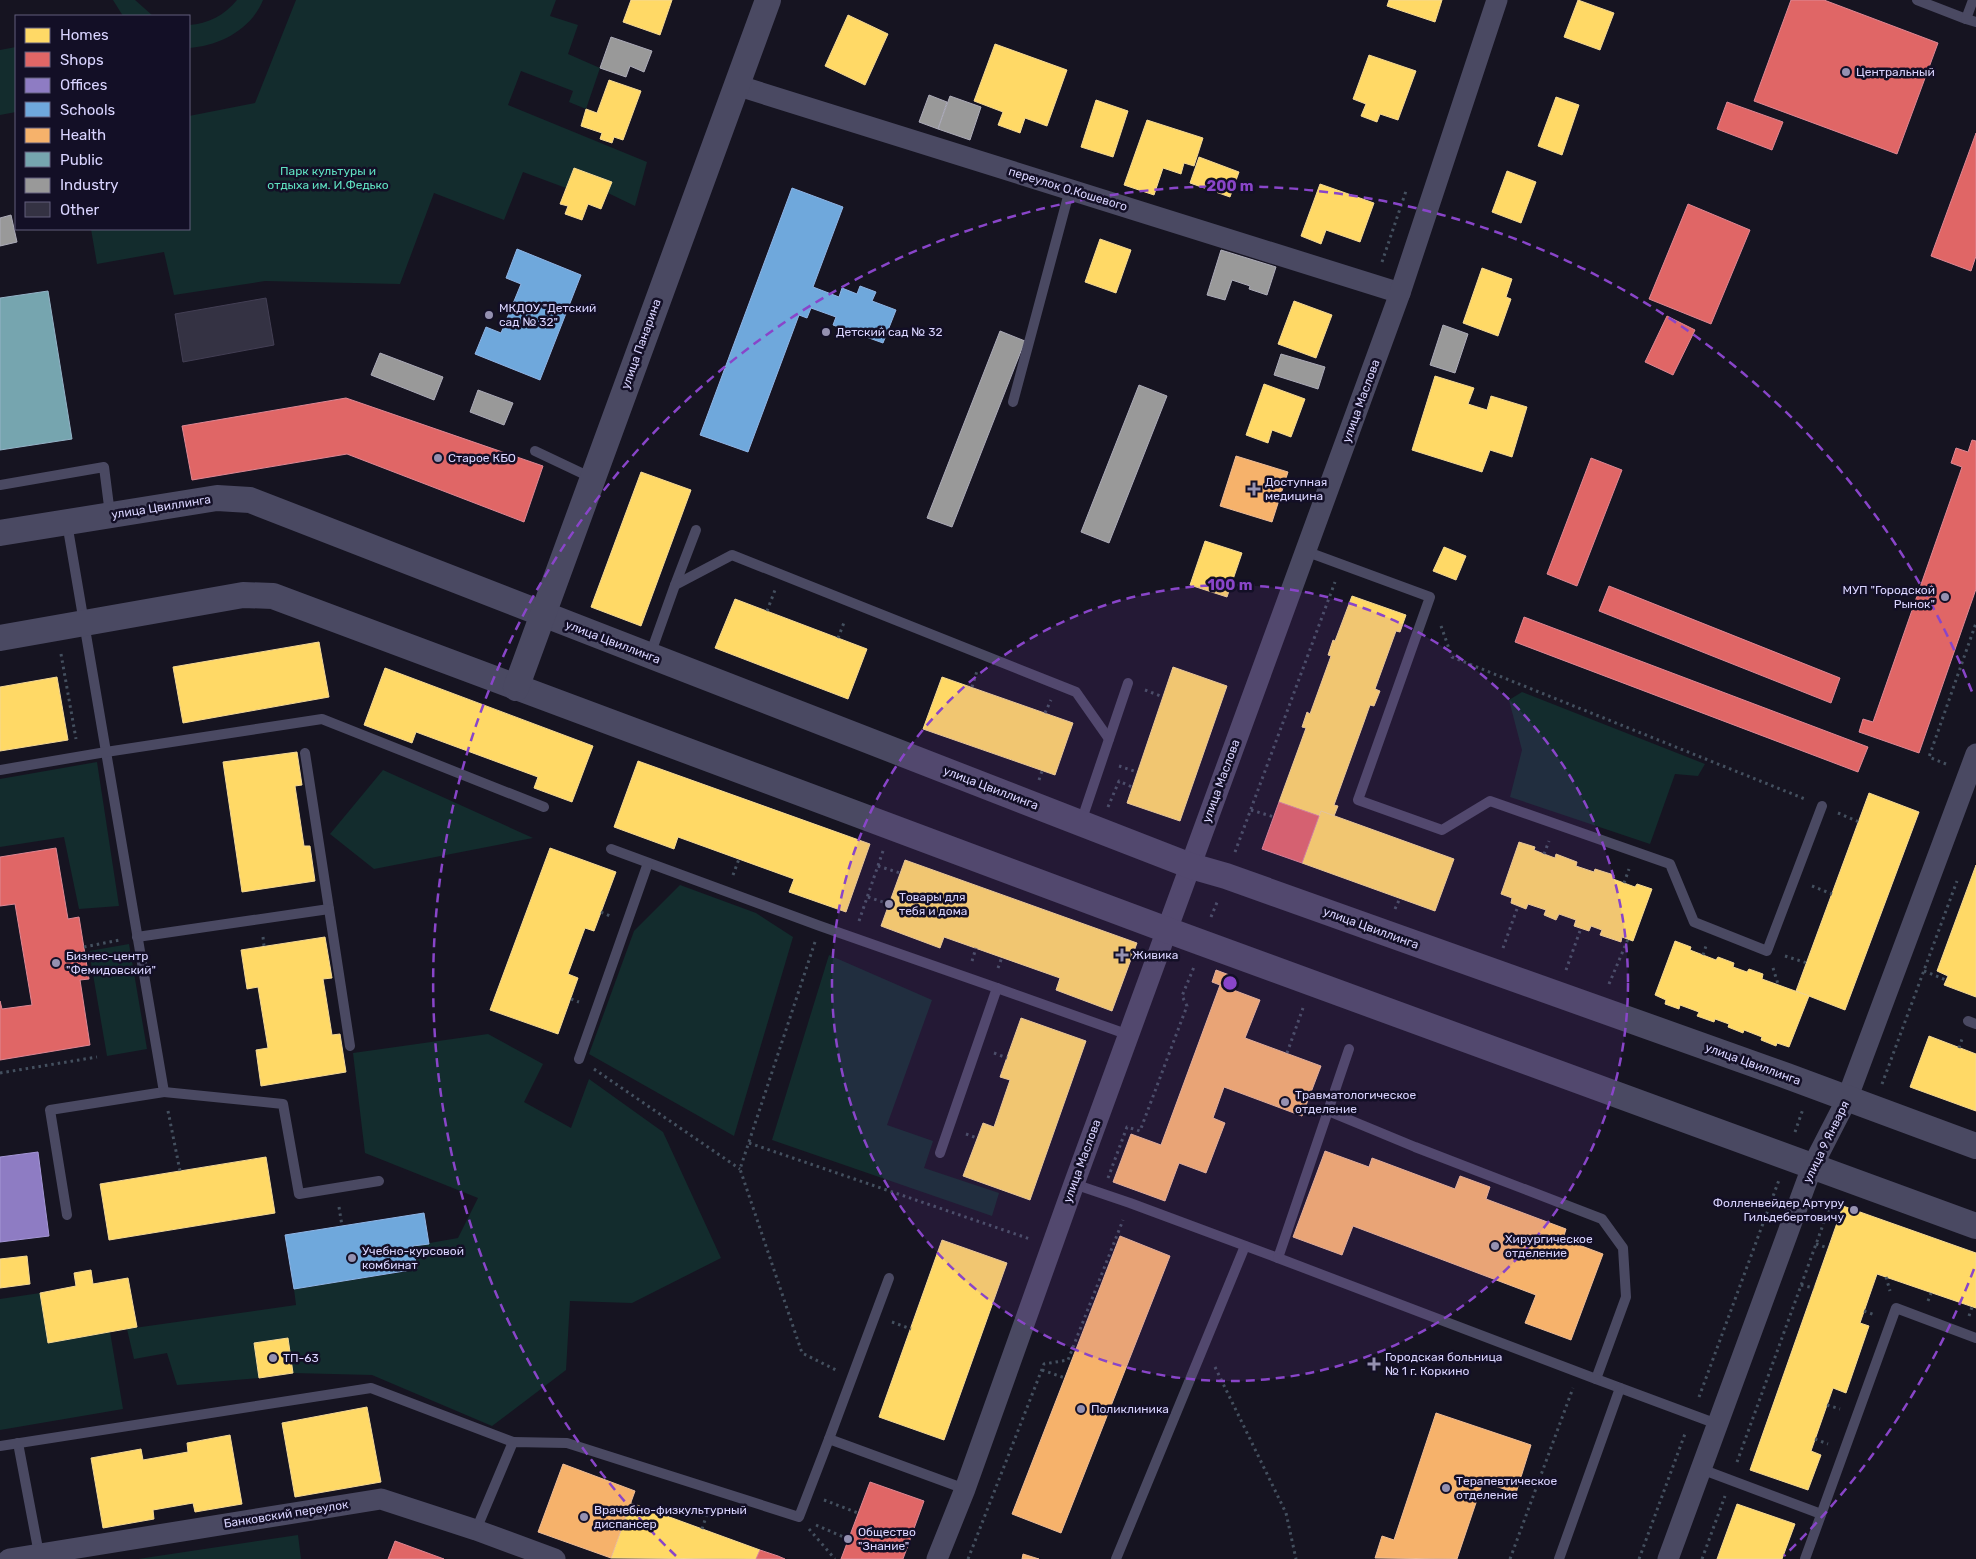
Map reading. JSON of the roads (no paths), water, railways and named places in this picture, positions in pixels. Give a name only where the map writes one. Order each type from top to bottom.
[{"type":"street","name":"улица Панарина","points":[[516,688],[768,0]]},
{"type":"street","name":"улица Маслова","points":[[937,1559],[966,1489],[1074,1184],[1400,293],[1497,0]]},
{"type":"street","name":"переулок О.Кошевого","points":[[736,84],[1400,293]]},
{"type":"street","name":"улица Цвиллинга","points":[[0,533],[217,498],[250,500],[1191,866],[1254,886],[1976,1146]]},
{"type":"street","points":[[0,638],[87,635],[243,595],[272,596],[1167,930],[1976,1226]]},
{"type":"street","name":"улица 9 Января","points":[[1668,1559],[1812,1167],[1847,1099],[1976,754]]},
{"type":"street","name":"Банковский переулок","points":[[9,1559],[381,1499],[556,1559]]},
{"type":"lane","points":[[1917,0],[1971,21],[1973,0]]},
{"type":"lane","points":[[1013,402],[1070,189]]},
{"type":"lane","points":[[535,451],[592,478]]},
{"type":"lane","points":[[0,485],[104,467],[110,515]]},
{"type":"lane","points":[[67,522],[164,1092]]},
{"type":"lane","points":[[650,656],[696,530]]},
{"type":"lane","points":[[1305,551],[1430,597],[1358,800],[1442,830],[1490,801],[1670,864],[1694,922],[1767,950],[1822,806]]},
{"type":"lane","points":[[675,585],[732,555],[1076,692],[1109,739]]},
{"type":"lane","points":[[1080,823],[1128,683]]},
{"type":"lane","points":[[0,770],[322,719],[544,807]]},
{"type":"lane","points":[[305,753],[350,1046]]},
{"type":"lane","points":[[611,849],[853,938],[1129,1035]]},
{"type":"lane","points":[[579,1059],[648,863]]},
{"type":"lane","points":[[137,937],[329,909]]},
{"type":"lane","points":[[940,1153],[997,988]]},
{"type":"lane","points":[[1278,1258],[1349,1049]]},
{"type":"lane","points":[[68,1215],[50,1110],[164,1092],[283,1104],[299,1194],[378,1181]]},
{"type":"lane","points":[[1328,1112],[1602,1219],[1623,1248],[1626,1297],[1596,1379]]},
{"type":"lane","points":[[1074,1184],[1278,1258],[1718,1424]]},
{"type":"lane","points":[[1116,1559],[1245,1246]]},
{"type":"lane","points":[[0,1446],[371,1388],[513,1442],[567,1443],[799,1518],[889,1278]]},
{"type":"lane","points":[[1805,1559],[1896,1308],[1976,1338]]},
{"type":"lane","points":[[1559,1559],[1620,1388]]},
{"type":"lane","points":[[829,1439],[966,1489]]},
{"type":"lane","points":[[476,1530],[513,1442]]},
{"type":"lane","points":[[18,1443],[38,1554]]},
{"type":"lane","points":[[1701,1469],[1821,1514]]},
{"type":"place","name":"Центральный","points":[[1846,72]]},
{"type":"place","name":"МКДОУ \"Детский сад № 32\"","points":[[489,315]]},
{"type":"place","name":"Детский сад № 32","points":[[826,332]]},
{"type":"place","name":"Старое КБО","points":[[438,458]]},
{"type":"place","name":"Доступная медицина","points":[[1254,489]]},
{"type":"place","name":"МУП \"Городской Рынок\"","points":[[1945,597]]},
{"type":"place","name":"Товары для тебя и дома","points":[[889,904]]},
{"type":"place","name":"Живика","points":[[1122,955]]},
{"type":"place","name":"Бизнес-центр \"Фемидовский\"","points":[[56,963]]},
{"type":"place","name":"Травматологическое отделение","points":[[1285,1102]]},
{"type":"place","name":"Фолленвейдер Артуру Гильдебертовичу","points":[[1854,1210]]},
{"type":"place","name":"Хирургическое отделение","points":[[1495,1246]]},
{"type":"place","name":"Учебно-курсовой комбинат","points":[[352,1258]]},
{"type":"place","name":"ТП-63","points":[[273,1358]]},
{"type":"place","name":"Городская больница № 1 г. Коркино","points":[[1374,1364]]},
{"type":"place","name":"Поликлиника","points":[[1081,1409]]},
{"type":"place","name":"Терапевтическое отделение","points":[[1446,1488]]},
{"type":"place","name":"Врачебно-физкультурный диспансер","points":[[584,1517]]},
{"type":"place","name":"Общество \"Знание\"","points":[[848,1539]]},
{"type":"park label","name":"Парк культуры и отдыха им. И.Федько","points":[[328,178]]}]
